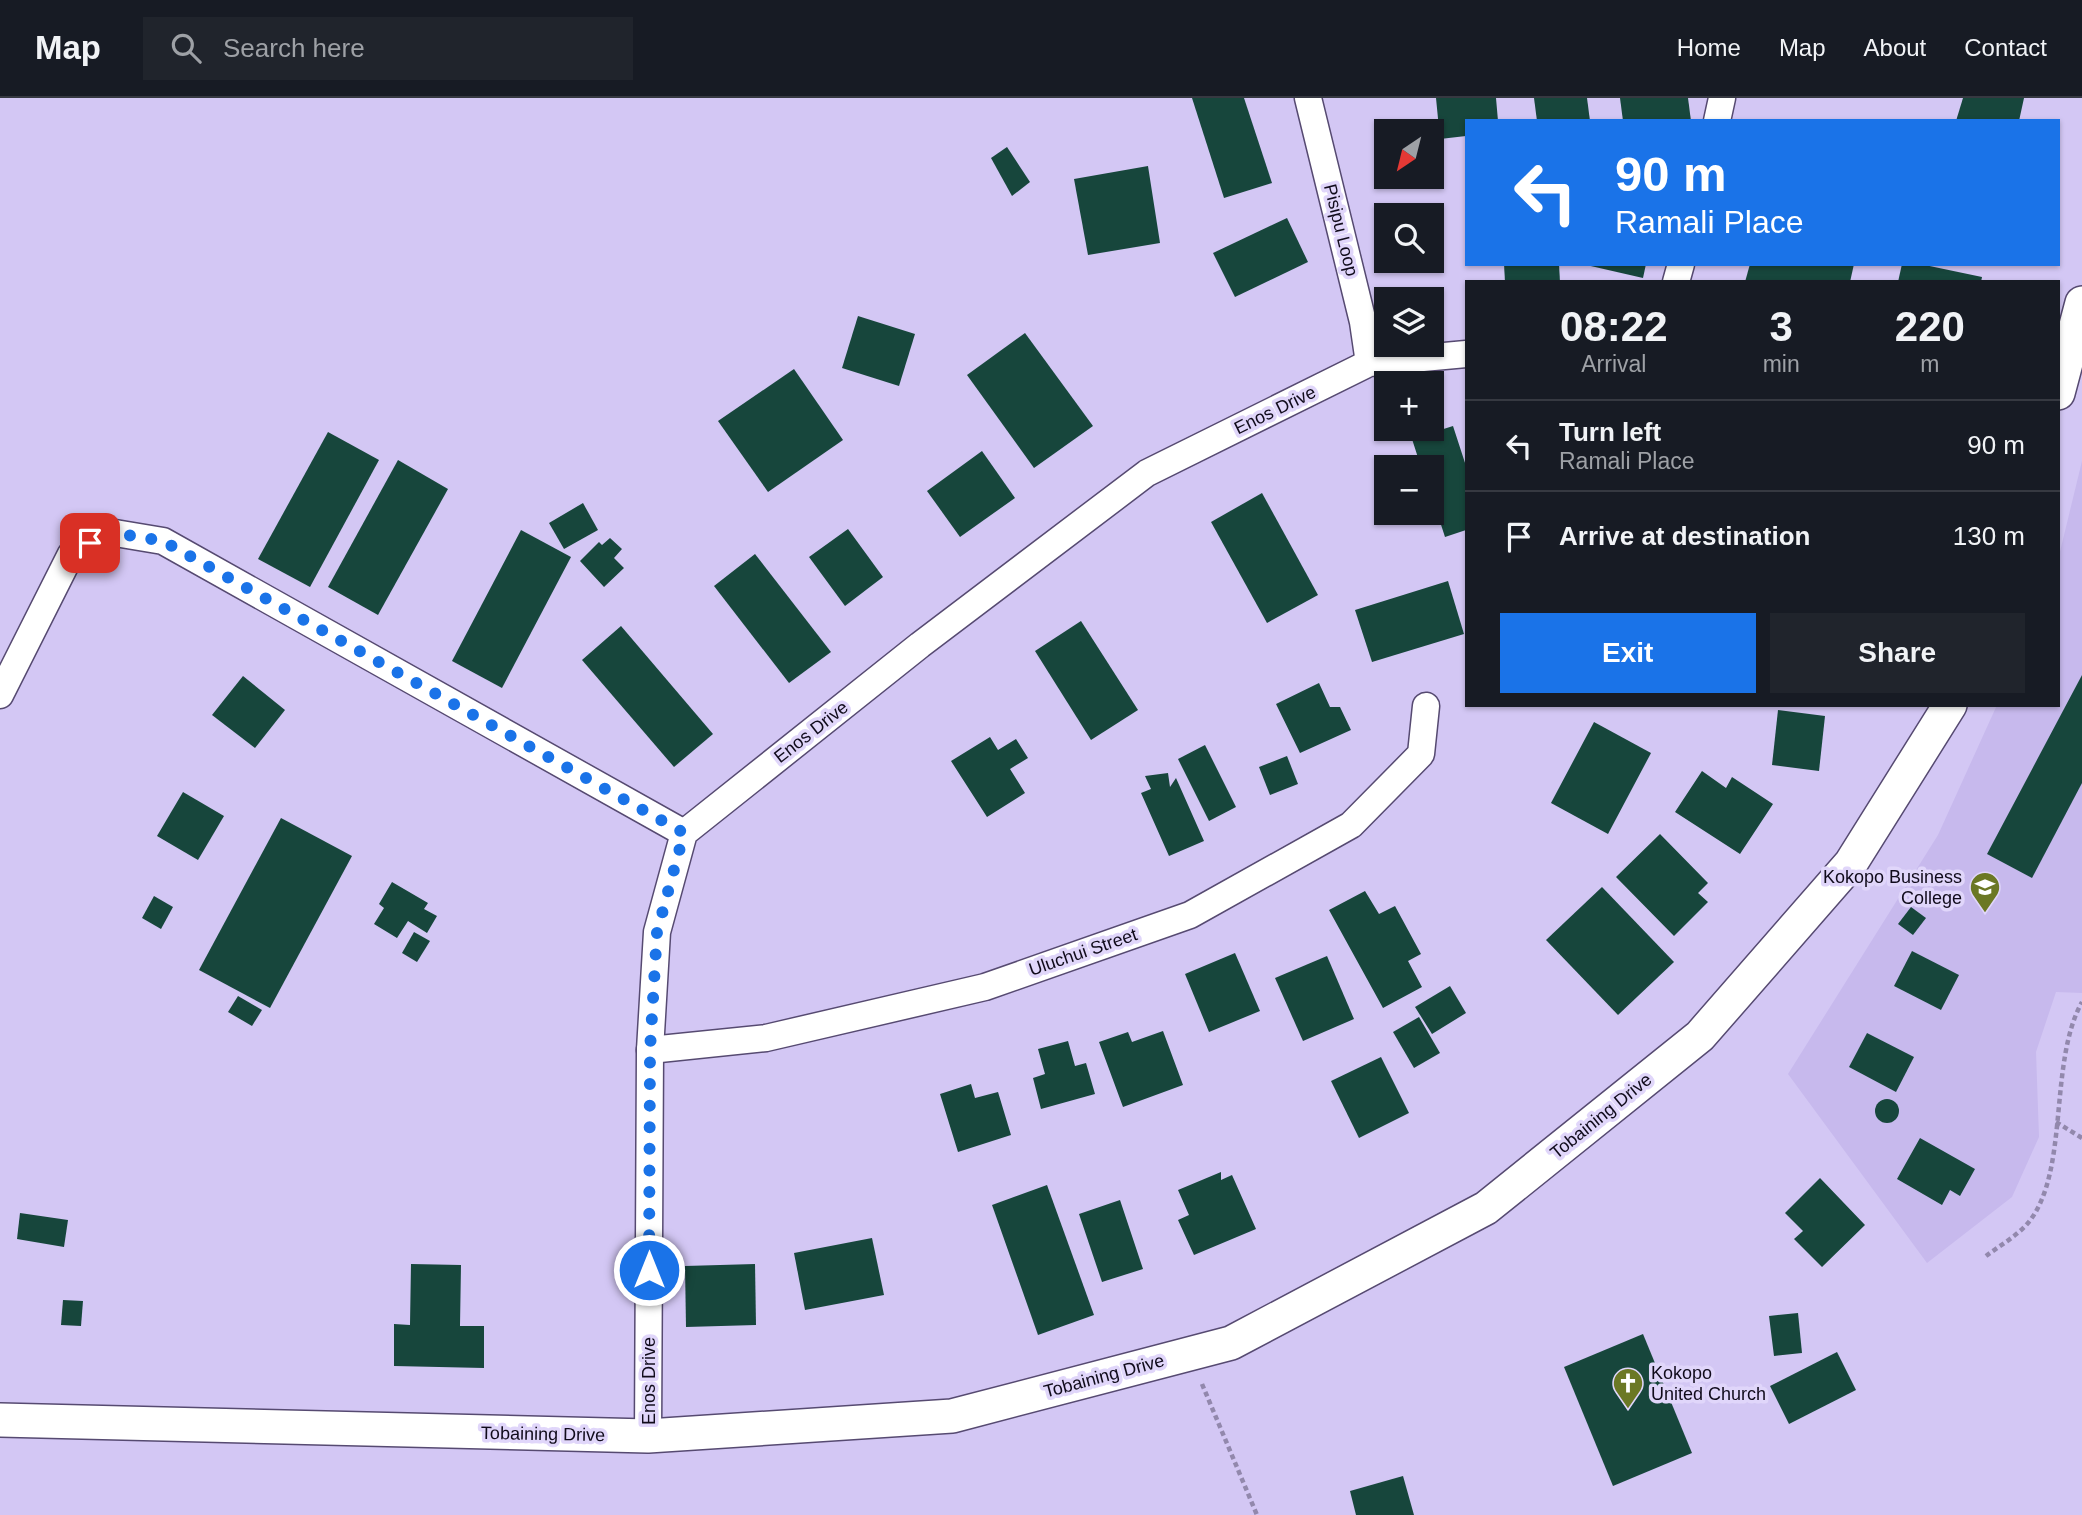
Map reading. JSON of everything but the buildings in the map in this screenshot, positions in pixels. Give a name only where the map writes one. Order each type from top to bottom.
[{"type":"street","name":"Pisipu Loop","points":[[1308,98],[1363,322],[1369,363]]},
{"type":"street","points":[[1717,119],[1722,98]]},
{"type":"street","points":[[2060,386],[2082,303]]},
{"type":"street","name":"Enos Drive","points":[[648,1436],[650,1050],[657,932],[684,833],[920,645],[1147,473],[1369,363],[1465,354]]},
{"type":"street","points":[[0,695],[71,554],[109,532],[163,541],[684,833]]},
{"type":"street","name":"Uluchui Street","points":[[650,1050],[766,1038],[985,987],[1190,915],[1351,825],[1421,754],[1426,706]]},
{"type":"street","name":"Tobaining Drive","points":[[0,1420],[648,1436],[952,1416],[1231,1343],[1486,1208],[1700,1036],[1851,863],[1949,707]]},
{"type":"path","points":[[1986,1256],[2028,1223],[2046,1186],[2059,1082],[2082,1002]]},
{"type":"path","points":[[2056,1122],[2082,1138]]},
{"type":"path","points":[[1190,1354],[1257,1515]]},
{"type":"shaded area","name":"Kokopo Business College","points":[[2082,461],[2082,993],[2056,992],[2036,1052],[2039,1137],[2012,1197],[1927,1263],[1788,1074],[1938,835],[1996,707],[2060,707],[2060,552]]},
{"type":"place","name":"Kokopo Business College","points":[[1985,914]]},
{"type":"place","name":"Kokopo United Church","points":[[1628,1410]]},
{"type":"route","points":[[90,543],[109,532],[163,541],[684,833],[657,932],[650,1050],[649,1270]]}]
